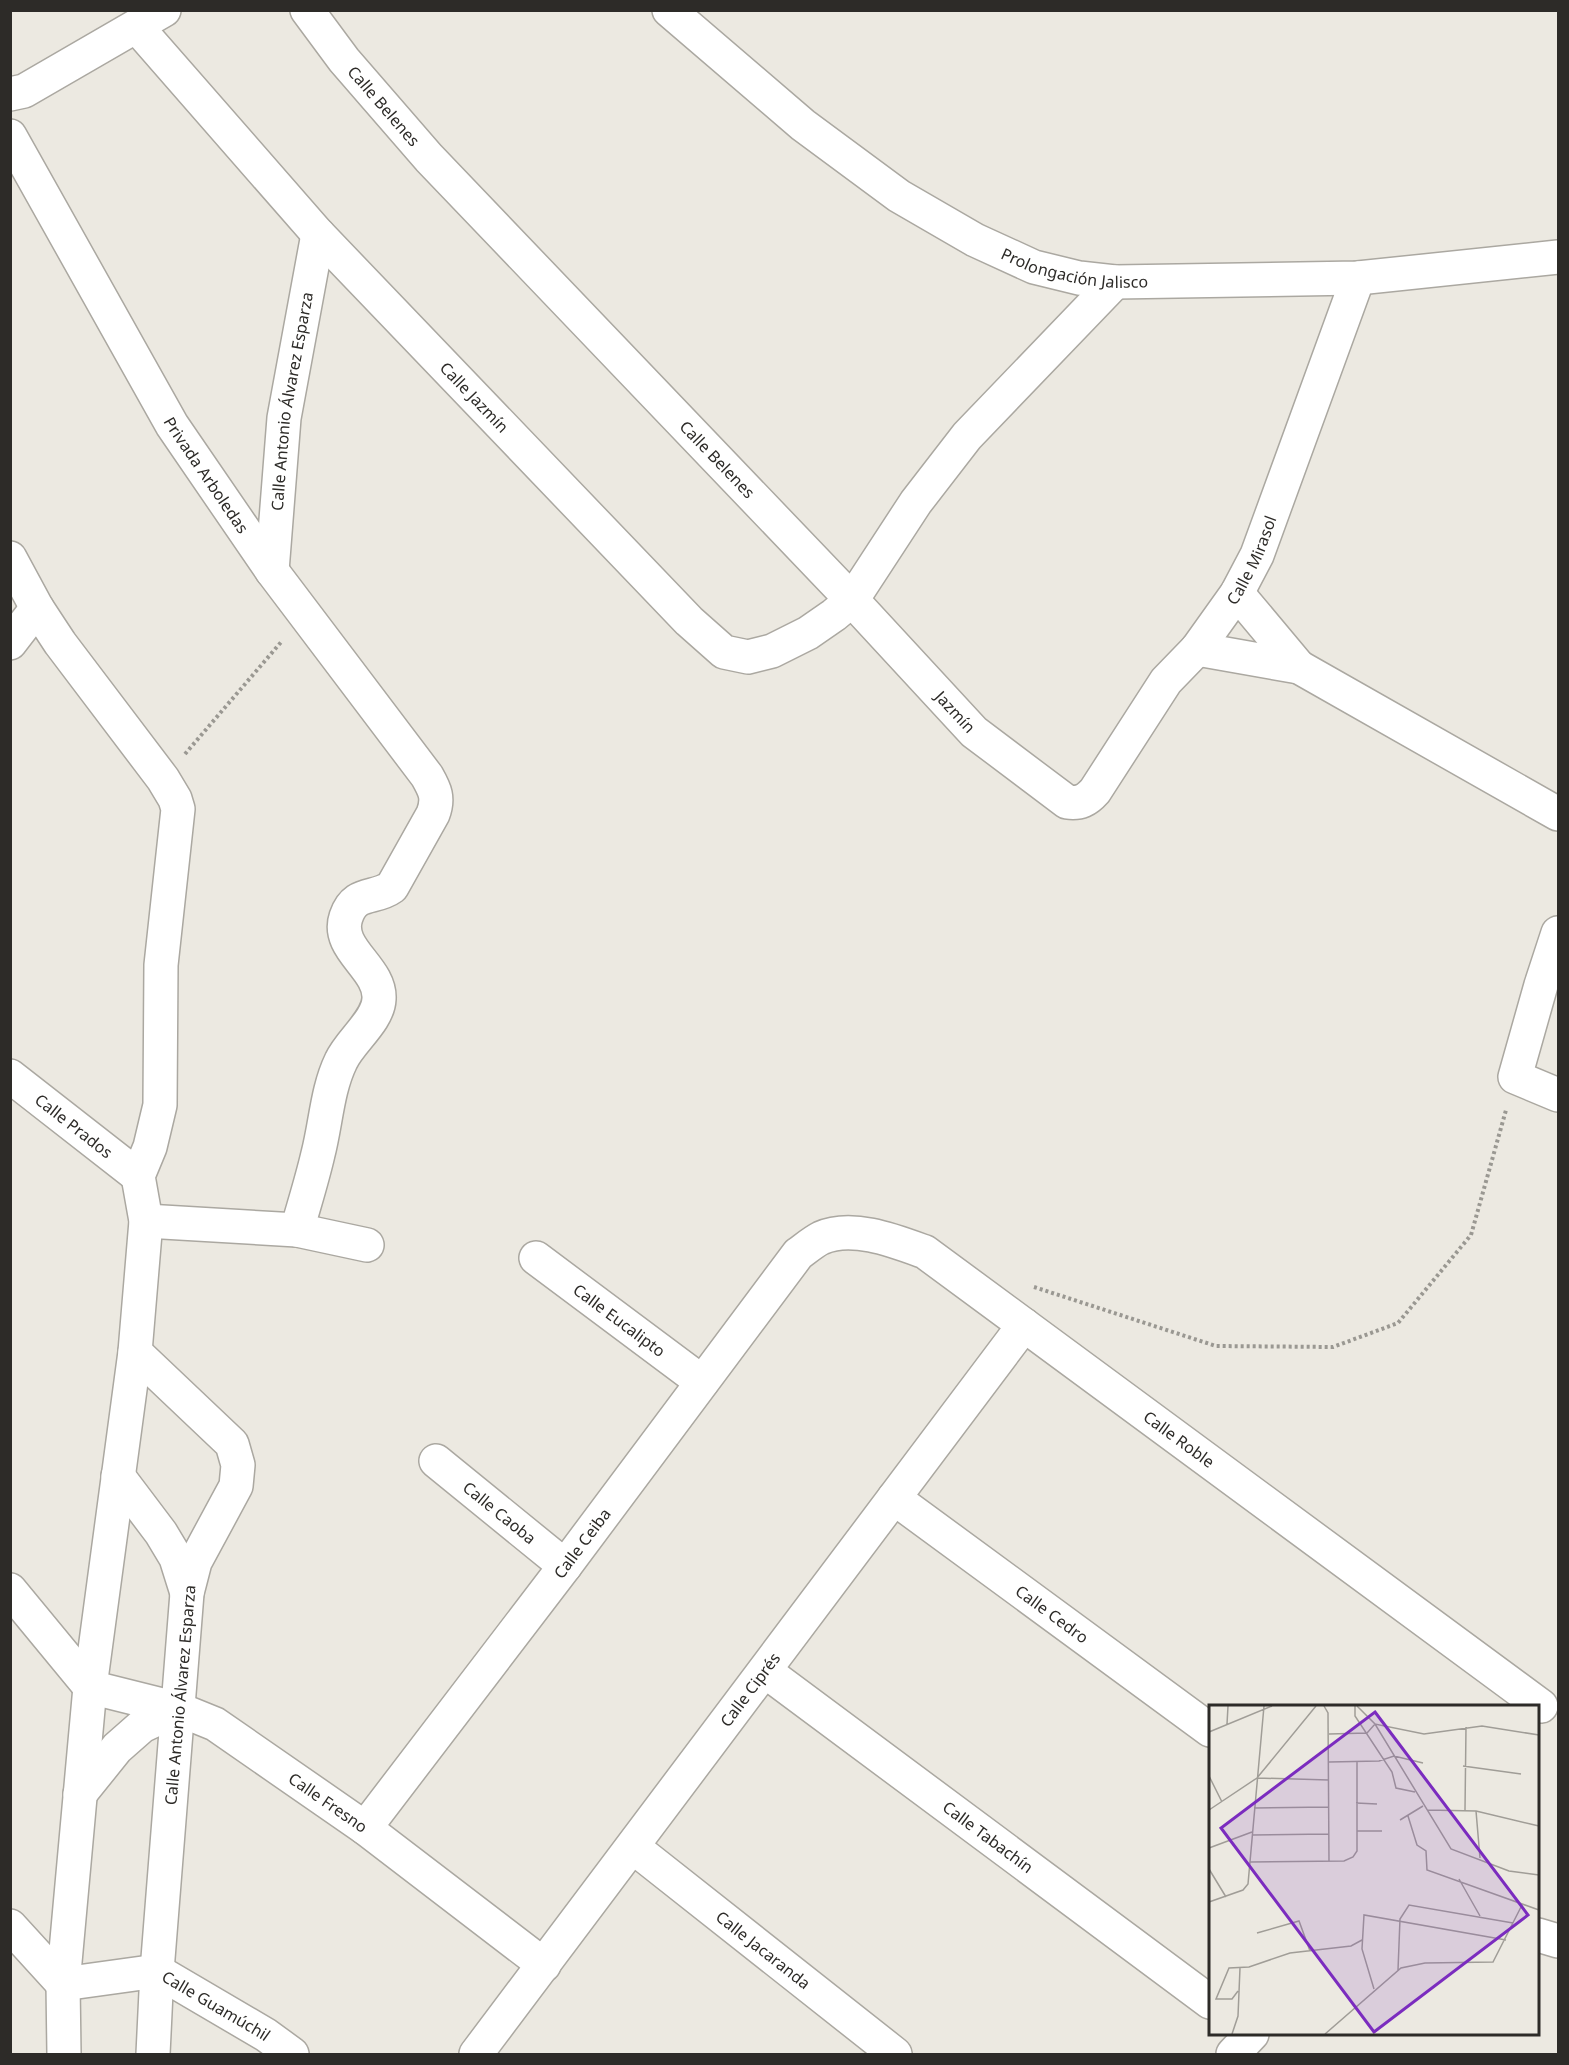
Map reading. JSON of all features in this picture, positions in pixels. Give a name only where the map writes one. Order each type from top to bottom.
[{"type":"street","name":"Calle Belenes","points":[[307,10],[344,60],[429,158],[852,600]]},
{"type":"street","name":"Prolongación Jalisco","points":[[669,10],[803,125],[899,196],[975,240],[1034,267],[1078,278],[1115,282],[1358,278],[1558,257]]},
{"type":"street","name":"Calle Jazmín","points":[[150,19],[318,234],[689,621],[724,652],[748,657],[772,651],[808,633],[852,600]]},
{"type":"street","points":[[10,94],[24,91],[150,19]]},
{"type":"street","name":"Privada Arboledas","points":[[10,136],[172,425],[272,571],[427,776],[435,791],[437,803],[433,814],[392,887],[358,899],[350,906],[346,915],[345,935],[352,950],[374,976],[379,989],[379,1002],[367,1026],[350,1045],[341,1061],[331,1090],[318,1154],[297,1230]]},
{"type":"street","name":"Calle Antonio Álvarez Esparza","points":[[272,571],[284,418],[318,234]]},
{"type":"street","name":"Calle Mirasol","points":[[1075,803],[1087,799],[1095,791],[1166,681],[1197,649],[1237,593],[1257,555],[1358,278]]},
{"type":"street","points":[[852,600],[916,502],[967,436],[1115,282]]},
{"type":"street","points":[[10,558],[37,608],[60,643],[163,779],[178,809],[161,965],[160,1105],[150,1147],[138,1176],[146,1221],[135,1352],[90,1687],[63,1984],[64,2055]]},
{"type":"street","points":[[1237,593],[1299,667]]},
{"type":"street","name":"Jazmín","points":[[852,600],[974,732],[1058,796],[1067,802],[1075,803]]},
{"type":"street","points":[[10,643],[37,608]]},
{"type":"street","points":[[1197,649],[1299,667],[1558,814]]},
{"type":"street","points":[[1558,933],[1540,985],[1515,1077],[1558,1095]]},
{"type":"street","name":"Calle Prados","points":[[10,1076],[138,1176]]},
{"type":"street","points":[[146,1221],[297,1230],[367,1245]]},
{"type":"street","name":"Calle Roble","points":[[798,1254],[822,1238],[850,1232],[889,1238],[925,1252],[1546,1701]]},
{"type":"street","name":"Calle Ceiba","points":[[364,1828],[565,1566],[798,1254]]},
{"type":"street","name":"Calle Eucalipto","points":[[536,1258],[702,1382]]},
{"type":"street","name":"Calle Ciprés","points":[[476,2055],[1024,1324]]},
{"type":"street","name":"Calle Antonio Álvarez Esparza","points":[[135,1352],[232,1444],[238,1466],[236,1486],[195,1562],[187,1593],[157,1971],[153,2055]]},
{"type":"street","name":"Calle Caoba","points":[[436,1461],[565,1566]]},
{"type":"street","points":[[118,1476],[161,1533],[176,1558],[187,1593]]},
{"type":"street","name":"Calle Cedro","points":[[894,1498],[1209,1729]]},
{"type":"street","points":[[10,1590],[90,1687]]},
{"type":"street","name":"Calle Tabachín","points":[[765,1671],[1209,2001]]},
{"type":"street","name":"Calle Fresno","points":[[90,1687],[178,1709],[215,1724],[364,1828],[544,1965]]},
{"type":"street","points":[[80,1794],[117,1748],[141,1726],[178,1709]]},
{"type":"street","name":"Calle Jacaranda","points":[[633,1847],[895,2055]]},
{"type":"street","points":[[10,1926],[63,1984]]},
{"type":"street","points":[[1539,1935],[1558,1941]]},
{"type":"street","name":"Calle Guamúchil","points":[[63,1984],[157,1971],[266,2035],[292,2055]]},
{"type":"street","points":[[1233,2055],[1251,2035]]},
{"type":"path","points":[[163,779],[303,614]]},
{"type":"path","points":[[1026,1284],[1216,1346],[1334,1347],[1398,1323],[1471,1235],[1515,1077]]}]
